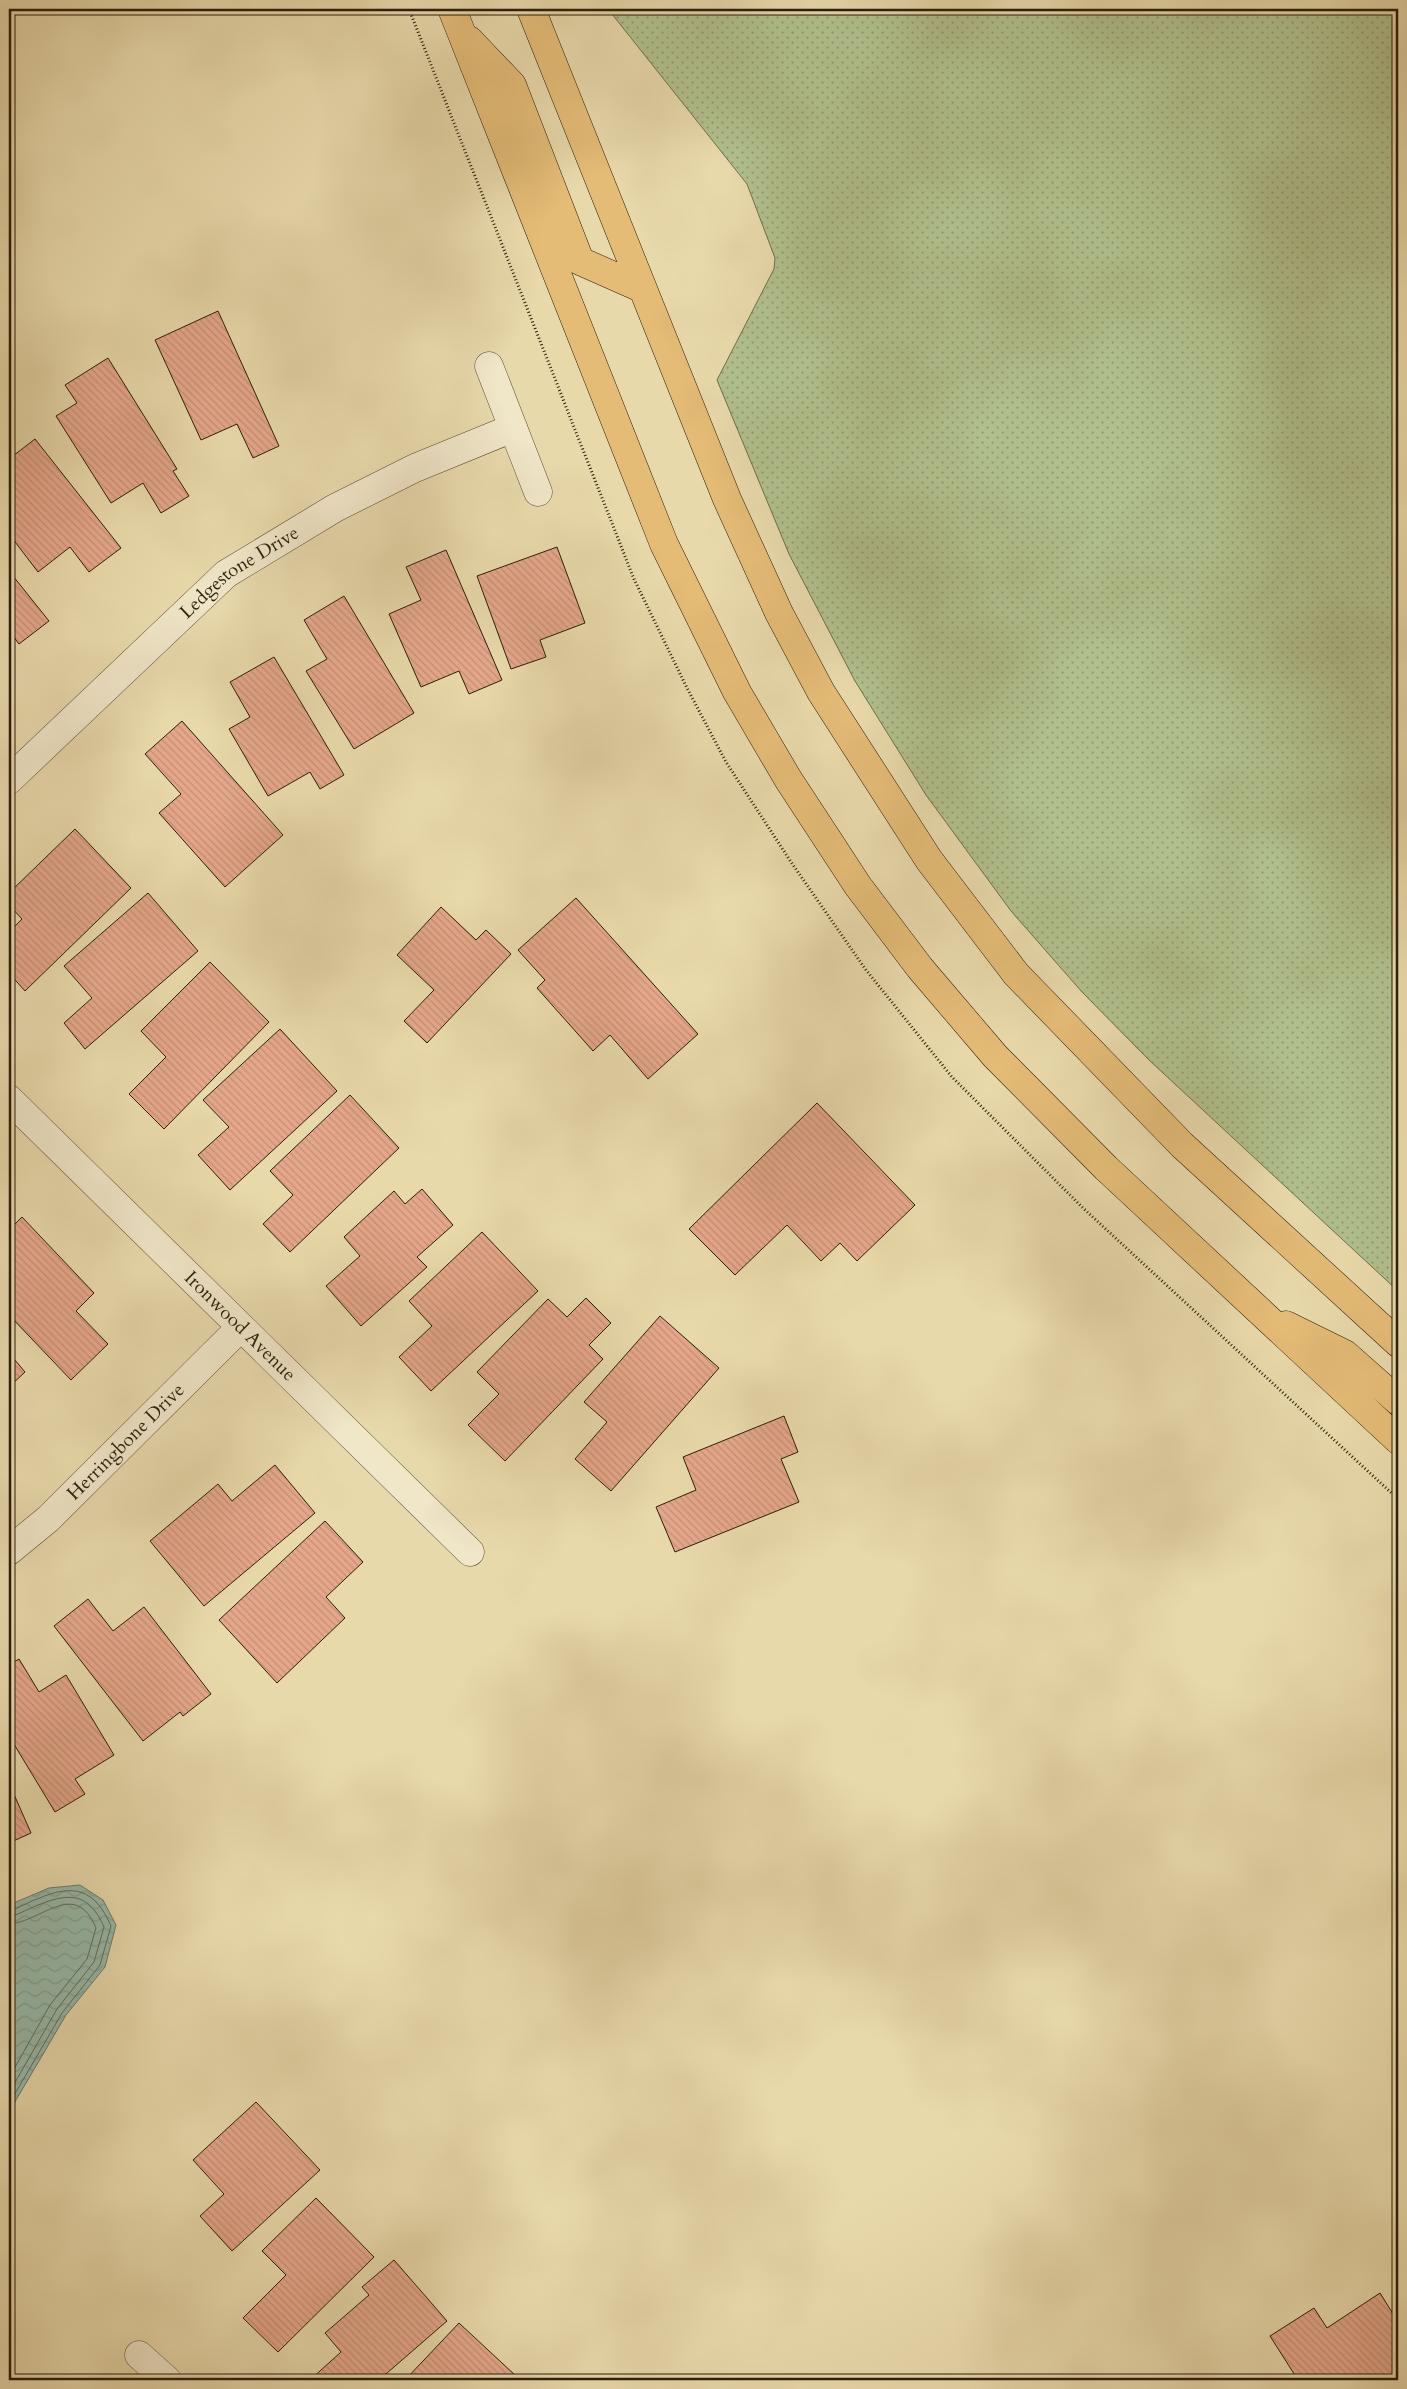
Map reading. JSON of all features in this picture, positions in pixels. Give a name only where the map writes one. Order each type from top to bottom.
[{"type":"main road","points":[[531,9],[727,499],[779,613],[821,692],[929,860],[1016,974],[1161,1123],[1398,1343]]},
{"type":"main road","points":[[456,20],[512,85],[580,261],[641,288]]},
{"type":"main road","points":[[456,20],[664,544],[738,692],[788,779],[858,886],[920,968],[995,1056],[1106,1168],[1398,1440]]},
{"type":"main road","points":[[1260,1313],[1345,1354],[1398,1401]]},
{"type":"street","points":[[489,366],[538,492]]},
{"type":"street","name":"Ledgestone Drive","points":[[9,780],[226,574],[335,508],[415,468],[514,428]]},
{"type":"street","name":"Ironwood Avenue","points":[[9,1099],[470,1552]]},
{"type":"street","name":"Herringbone Drive","points":[[9,1551],[48,1519],[240,1328]]},
{"type":"street","points":[[139,2355],[167,2380]]},
{"type":"green space","points":[[608,9],[1398,9],[1398,1291],[1149,1060],[1082,992],[1011,911],[926,795],[855,681],[789,554],[717,380],[774,269],[775,258],[747,184]]},
{"type":"water","points":[[80,1885],[103,1900],[116,1925],[105,1967],[66,2015],[9,2112],[9,1905],[49,1888]]},
{"type":"building","points":[[218,311],[279,446],[253,458],[237,424],[201,440],[155,340]]},
{"type":"building","points":[[108,358],[177,469],[173,471],[189,496],[161,513],[143,483],[111,503],[56,416],[77,403],[65,385]]},
{"type":"building","points":[[35,439],[121,548],[89,572],[70,547],[38,572],[9,534],[9,459]]},
{"type":"building","points":[[557,547],[585,623],[540,640],[546,657],[511,669],[477,576]]},
{"type":"building","points":[[446,550],[502,680],[469,694],[459,671],[421,687],[389,614],[421,600],[406,567]]},
{"type":"building","points":[[9,571],[49,621],[19,644],[9,631]]},
{"type":"building","points":[[344,596],[414,713],[354,749],[306,671],[327,659],[304,620]]},
{"type":"building","points":[[274,657],[344,775],[320,789],[310,772],[268,796],[229,729],[250,717],[230,682]]},
{"type":"building","points":[[182,721],[283,835],[225,887],[159,813],[181,794],[145,754]]},
{"type":"building","points":[[75,829],[131,888],[25,991],[9,973],[9,932],[22,919],[9,905],[9,893]]},
{"type":"building","points":[[148,893],[198,951],[85,1049],[64,1023],[92,998],[64,966]]},
{"type":"building","points":[[576,898],[698,1034],[648,1079],[610,1035],[593,1051],[537,988],[545,980],[518,950]]},
{"type":"building","points":[[441,907],[476,940],[486,930],[511,954],[427,1043],[404,1021],[434,990],[397,955]]},
{"type":"building","points":[[210,962],[269,1022],[164,1129],[129,1094],[166,1057],[141,1031]]},
{"type":"building","points":[[280,1029],[337,1091],[230,1190],[198,1155],[229,1127],[203,1100]]},
{"type":"building","points":[[350,1095],[399,1148],[290,1252],[263,1224],[293,1195],[270,1171]]},
{"type":"building","points":[[817,1103],[915,1205],[857,1261],[840,1243],[821,1261],[787,1225],[735,1275],[689,1229]]},
{"type":"building","points":[[422,1189],[453,1225],[417,1257],[427,1267],[361,1326],[326,1286],[360,1256],[344,1237],[394,1191],[405,1204]]},
{"type":"building","points":[[22,1217],[94,1293],[76,1311],[108,1344],[71,1380],[9,1315],[9,1230]]},
{"type":"building","points":[[482,1232],[538,1291],[431,1391],[399,1357],[432,1326],[409,1301]]},
{"type":"building","points":[[586,1298],[611,1323],[589,1345],[603,1359],[505,1461],[468,1425],[499,1394],[477,1372],[548,1299],[567,1317]]},
{"type":"building","points":[[660,1316],[719,1368],[611,1491],[575,1459],[607,1422],[584,1402]]},
{"type":"building","points":[[9,1353],[25,1372],[9,1387]]},
{"type":"building","points":[[784,1416],[798,1452],[781,1459],[799,1502],[675,1552],[656,1507],[696,1490],[683,1457]]},
{"type":"building","points":[[275,1465],[315,1513],[204,1606],[150,1541],[218,1484],[232,1501]]},
{"type":"building","points":[[325,1521],[363,1562],[326,1597],[345,1618],[277,1683],[219,1620]]},
{"type":"building","points":[[88,1599],[113,1631],[144,1607],[211,1694],[183,1716],[180,1712],[143,1741],[54,1626]]},
{"type":"building","points":[[19,1659],[39,1692],[66,1675],[114,1755],[75,1779],[85,1794],[55,1812],[9,1736],[9,1665]]},
{"type":"building","points":[[9,1783],[31,1833],[9,1843]]},
{"type":"building","points":[[256,2102],[320,2170],[232,2251],[200,2216],[224,2194],[193,2160]]},
{"type":"building","points":[[316,2198],[374,2257],[278,2352],[243,2318],[286,2275],[262,2251]]},
{"type":"building","points":[[394,2260],[447,2321],[379,2380],[310,2380],[341,2352],[325,2333],[369,2295],[362,2287]]},
{"type":"building","points":[[1380,2293],[1398,2322],[1398,2372],[1385,2380],[1298,2380],[1270,2336],[1314,2308],[1327,2328]]},
{"type":"building","points":[[459,2323],[516,2376],[513,2380],[405,2380]]}]
